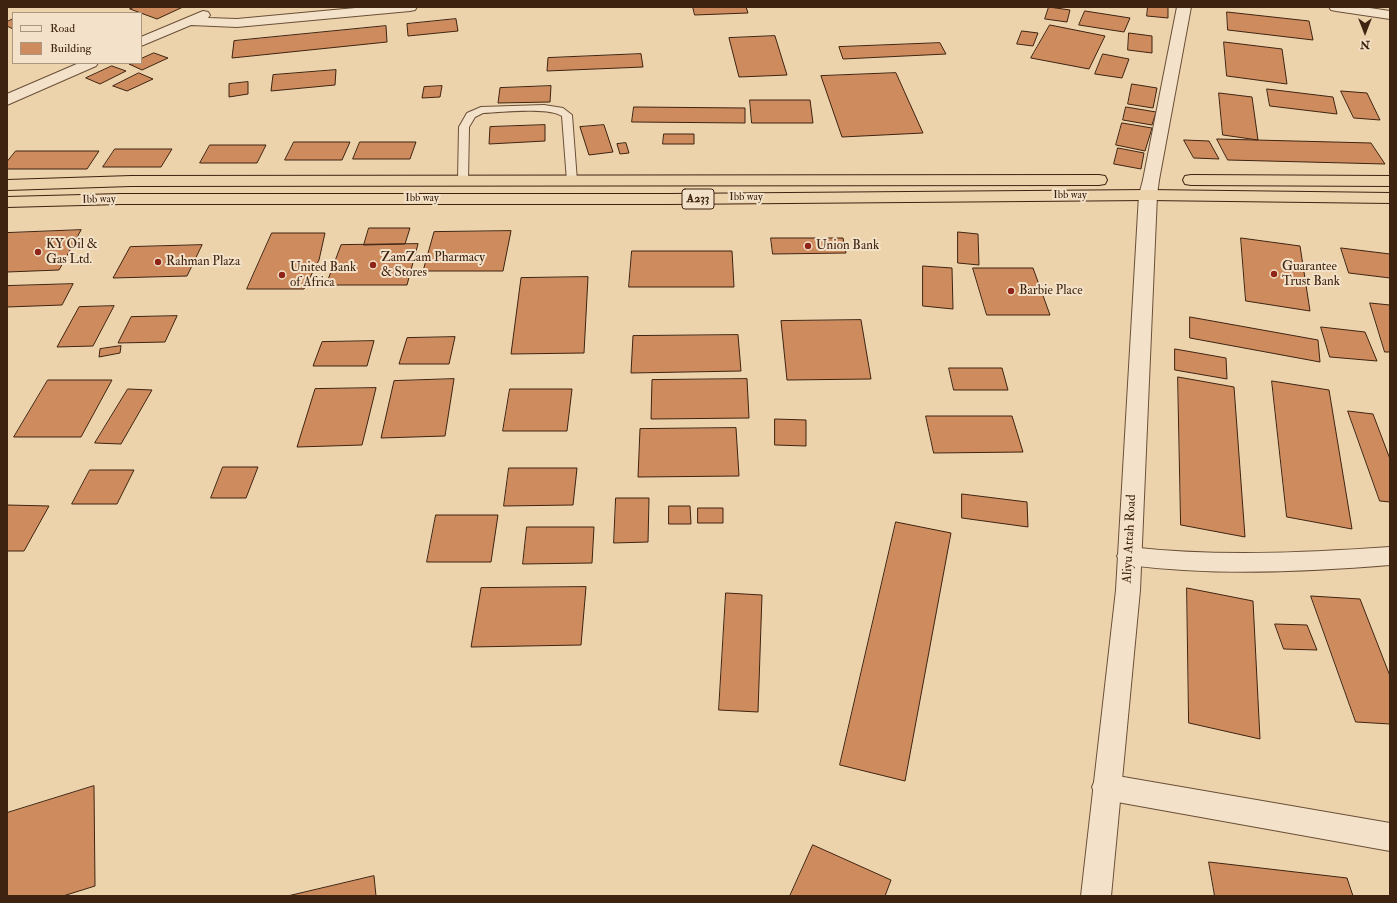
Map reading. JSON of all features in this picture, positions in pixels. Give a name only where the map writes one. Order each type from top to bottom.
[{"type":"highway","name":"A233","points":[[7,184],[139,181],[462,180],[1149,188],[1390,181]]},
{"type":"highway","name":"Ibb way","points":[[7,202],[144,199],[669,199],[1149,188],[1390,198]]},
{"type":"street","points":[[191,21],[237,23],[410,7]]},
{"type":"street","name":"Aliyu Attah Road","points":[[1096,896],[1106,787],[1128,590],[1149,188],[1184,7]]},
{"type":"street","points":[[1336,7],[1390,15]]},
{"type":"street","points":[[142,42],[214,10]]},
{"type":"street","points":[[7,100],[89,64]]},
{"type":"street","points":[[1129,556],[1201,563],[1256,563],[1339,560],[1390,556]]},
{"type":"street","points":[[1106,787],[1390,837]]},
{"type":"lane","points":[[462,180],[464,127],[471,115],[481,110],[544,108],[560,110],[567,115],[572,181]]},
{"type":"building","points":[[135,7],[183,7],[157,19],[142,13],[142,12],[130,9]]},
{"type":"building","points":[[693,7],[746,7],[748,13],[695,15]]},
{"type":"building","points":[[1049,7],[1070,10],[1067,22],[1045,19]]},
{"type":"building","points":[[1148,7],[1168,7],[1168,18],[1147,16]]},
{"type":"building","points":[[1085,11],[1130,18],[1124,32],[1079,25]]},
{"type":"building","points":[[1227,12],[1309,21],[1313,40],[1228,30]]},
{"type":"building","points":[[456,19],[458,31],[408,36],[407,24]]},
{"type":"building","points":[[12,20],[12,28],[7,26],[7,22]]},
{"type":"building","points":[[1050,25],[1105,36],[1089,69],[1031,58]]},
{"type":"building","points":[[386,26],[387,42],[232,58],[234,41]]},
{"type":"building","points":[[1022,31],[1038,33],[1033,46],[1017,44]]},
{"type":"building","points":[[1129,33],[1152,36],[1152,53],[1128,50]]},
{"type":"building","points":[[775,36],[787,75],[739,77],[729,38]]},
{"type":"building","points":[[1224,42],[1282,49],[1287,84],[1227,76]]},
{"type":"building","points":[[940,43],[946,54],[843,59],[839,47]]},
{"type":"building","points":[[154,53],[168,58],[142,70],[129,64],[142,64],[142,59]]},
{"type":"building","points":[[641,54],[643,67],[547,71],[548,58]]},
{"type":"building","points":[[1103,54],[1129,59],[1122,78],[1095,74]]},
{"type":"building","points":[[112,66],[126,71],[100,84],[86,78]]},
{"type":"building","points":[[336,70],[335,85],[271,91],[273,75]]},
{"type":"building","points":[[139,73],[153,79],[127,91],[113,86]]},
{"type":"building","points":[[896,73],[923,133],[842,137],[821,76]]},
{"type":"building","points":[[248,82],[248,94],[229,97],[229,84]]},
{"type":"building","points":[[1132,84],[1157,88],[1153,108],[1128,104]]},
{"type":"building","points":[[442,86],[440,97],[422,98],[424,87]]},
{"type":"building","points":[[551,86],[550,102],[498,103],[500,88]]},
{"type":"building","points":[[1267,89],[1333,97],[1337,114],[1270,106]]},
{"type":"building","points":[[1341,91],[1367,93],[1380,120],[1354,118]]},
{"type":"building","points":[[1219,93],[1252,97],[1258,140],[1223,135]]},
{"type":"building","points":[[750,100],[810,100],[813,123],[752,123]]},
{"type":"building","points":[[634,107],[745,108],[745,123],[632,122]]},
{"type":"building","points":[[1126,107],[1156,112],[1152,125],[1123,120]]},
{"type":"building","points":[[1122,123],[1152,128],[1145,151],[1116,145]]},
{"type":"building","points":[[545,125],[545,141],[489,144],[490,127]]},
{"type":"building","points":[[604,125],[613,152],[589,155],[580,127]]},
{"type":"building","points":[[664,134],[694,134],[694,144],[663,144]]},
{"type":"building","points":[[1217,139],[1371,143],[1385,164],[1228,160]]},
{"type":"building","points":[[1184,140],[1209,141],[1219,159],[1194,158]]},
{"type":"building","points":[[294,142],[350,142],[342,160],[285,160]]},
{"type":"building","points":[[360,142],[416,142],[410,159],[353,159]]},
{"type":"building","points":[[626,143],[629,153],[620,154],[617,144]]},
{"type":"building","points":[[210,145],[266,145],[257,163],[200,163]]},
{"type":"building","points":[[1118,148],[1144,153],[1141,169],[1114,164]]},
{"type":"building","points":[[115,149],[172,149],[161,167],[103,167]]},
{"type":"building","points":[[16,151],[99,151],[87,169],[7,169],[7,162]]},
{"type":"building","points":[[369,228],[410,228],[405,244],[364,245]]},
{"type":"building","name":"KY Oil & Gas Ltd.","points":[[81,230],[59,270],[7,272],[7,233]]},
{"type":"building","points":[[511,231],[503,271],[423,271],[434,232]]},
{"type":"building","points":[[958,232],[978,234],[979,265],[958,263]]},
{"type":"building","name":"United Bank of Africa","points":[[272,233],[325,233],[319,260],[304,289],[247,289]]},
{"type":"building","name":"Union Bank","points":[[771,238],[843,238],[846,253],[773,254]]},
{"type":"building","name":"Guarantee Trust Bank","points":[[1241,238],[1300,246],[1310,311],[1246,301]]},
{"type":"building","name":"ZamZam Pharmacy & Stores","points":[[418,244],[407,285],[326,285],[341,245]]},
{"type":"building","name":"Rahman Plaza","points":[[202,245],[187,276],[113,278],[130,247]]},
{"type":"building","points":[[1341,248],[1390,254],[1390,278],[1349,273]]},
{"type":"building","points":[[632,251],[732,251],[734,287],[629,287]]},
{"type":"building","points":[[923,266],[952,268],[953,309],[923,306]]},
{"type":"building","name":"Barbie Place","points":[[973,268],[1033,268],[1050,315],[987,315]]},
{"type":"building","points":[[588,277],[584,353],[511,354],[521,278]]},
{"type":"building","points":[[73,284],[62,305],[7,307],[7,286]]},
{"type":"building","points":[[1370,303],[1390,305],[1390,352],[1385,352]]},
{"type":"building","points":[[114,306],[93,346],[57,347],[79,307]]},
{"type":"building","points":[[177,316],[165,342],[118,343],[131,317]]},
{"type":"building","points":[[1190,317],[1318,340],[1320,362],[1190,338]]},
{"type":"building","points":[[861,320],[871,379],[787,380],[781,321]]},
{"type":"building","points":[[1321,327],[1365,332],[1377,361],[1330,357]]},
{"type":"building","points":[[738,335],[741,371],[631,373],[633,336]]},
{"type":"building","points":[[455,337],[449,364],[399,364],[407,338]]},
{"type":"building","points":[[374,341],[367,366],[313,366],[322,342]]},
{"type":"building","points":[[121,346],[120,353],[99,357],[100,349]]},
{"type":"building","points":[[1175,349],[1226,358],[1227,379],[1175,370]]},
{"type":"building","points":[[949,368],[1002,368],[1008,390],[954,390]]},
{"type":"building","points":[[1178,377],[1234,387],[1245,537],[1181,525]]},
{"type":"building","points":[[454,379],[445,436],[381,438],[394,381]]},
{"type":"building","points":[[747,379],[749,418],[651,419],[652,380]]},
{"type":"building","points":[[48,380],[112,380],[81,437],[14,437]]},
{"type":"building","points":[[1272,381],[1329,390],[1352,529],[1287,517]]},
{"type":"building","points":[[376,388],[362,445],[297,447],[315,389]]},
{"type":"building","points":[[128,389],[152,390],[121,444],[95,443]]},
{"type":"building","points":[[510,389],[572,389],[567,431],[503,431]]},
{"type":"building","points":[[1348,411],[1373,414],[1390,459],[1390,502],[1380,501]]},
{"type":"building","points":[[926,416],[1012,416],[1023,452],[934,453]]},
{"type":"building","points":[[775,419],[806,420],[806,446],[775,445]]},
{"type":"building","points":[[736,428],[739,476],[638,477],[640,429]]},
{"type":"building","points":[[223,467],[258,467],[246,498],[211,498]]},
{"type":"building","points":[[509,468],[577,468],[573,505],[504,506]]},
{"type":"building","points":[[90,470],[134,470],[117,504],[72,504]]},
{"type":"building","points":[[962,494],[1027,502],[1028,527],[962,518]]},
{"type":"building","points":[[616,498],[649,498],[648,542],[614,543]]},
{"type":"building","points":[[7,505],[49,506],[24,551],[7,551]]},
{"type":"building","points":[[669,506],[690,506],[691,524],[669,524]]},
{"type":"building","points":[[698,508],[723,508],[723,523],[698,523]]},
{"type":"building","points":[[436,515],[498,515],[491,562],[427,562]]},
{"type":"building","points":[[896,522],[951,533],[905,781],[840,765]]},
{"type":"building","points":[[527,527],[594,527],[592,563],[523,564]]},
{"type":"building","points":[[586,587],[581,645],[471,647],[481,588]]},
{"type":"building","points":[[1187,588],[1253,601],[1260,739],[1189,723]]},
{"type":"building","points":[[726,593],[762,595],[758,712],[719,710]]},
{"type":"building","points":[[1311,596],[1360,599],[1390,676],[1390,724],[1356,722]]},
{"type":"building","points":[[1275,624],[1307,625],[1317,650],[1284,649]]},
{"type":"building","points":[[94,786],[95,886],[63,896],[7,896],[7,813]]},
{"type":"building","points":[[813,845],[891,880],[885,896],[790,896]]},
{"type":"building","points":[[1209,862],[1347,878],[1353,896],[1215,896]]},
{"type":"building","points":[[374,876],[376,896],[288,896]]},
{"type":"place","name":"Union Bank","points":[[808,246]]},
{"type":"place","name":"KY Oil & Gas Ltd.","points":[[38,252]]},
{"type":"place","name":"Rahman Plaza","points":[[158,262]]},
{"type":"place","name":"ZamZam Pharmacy & Stores","points":[[373,265]]},
{"type":"place","name":"Guarantee Trust Bank","points":[[1274,274]]},
{"type":"place","name":"United Bank of Africa","points":[[282,275]]},
{"type":"place","name":"Barbie Place","points":[[1011,291]]}]
